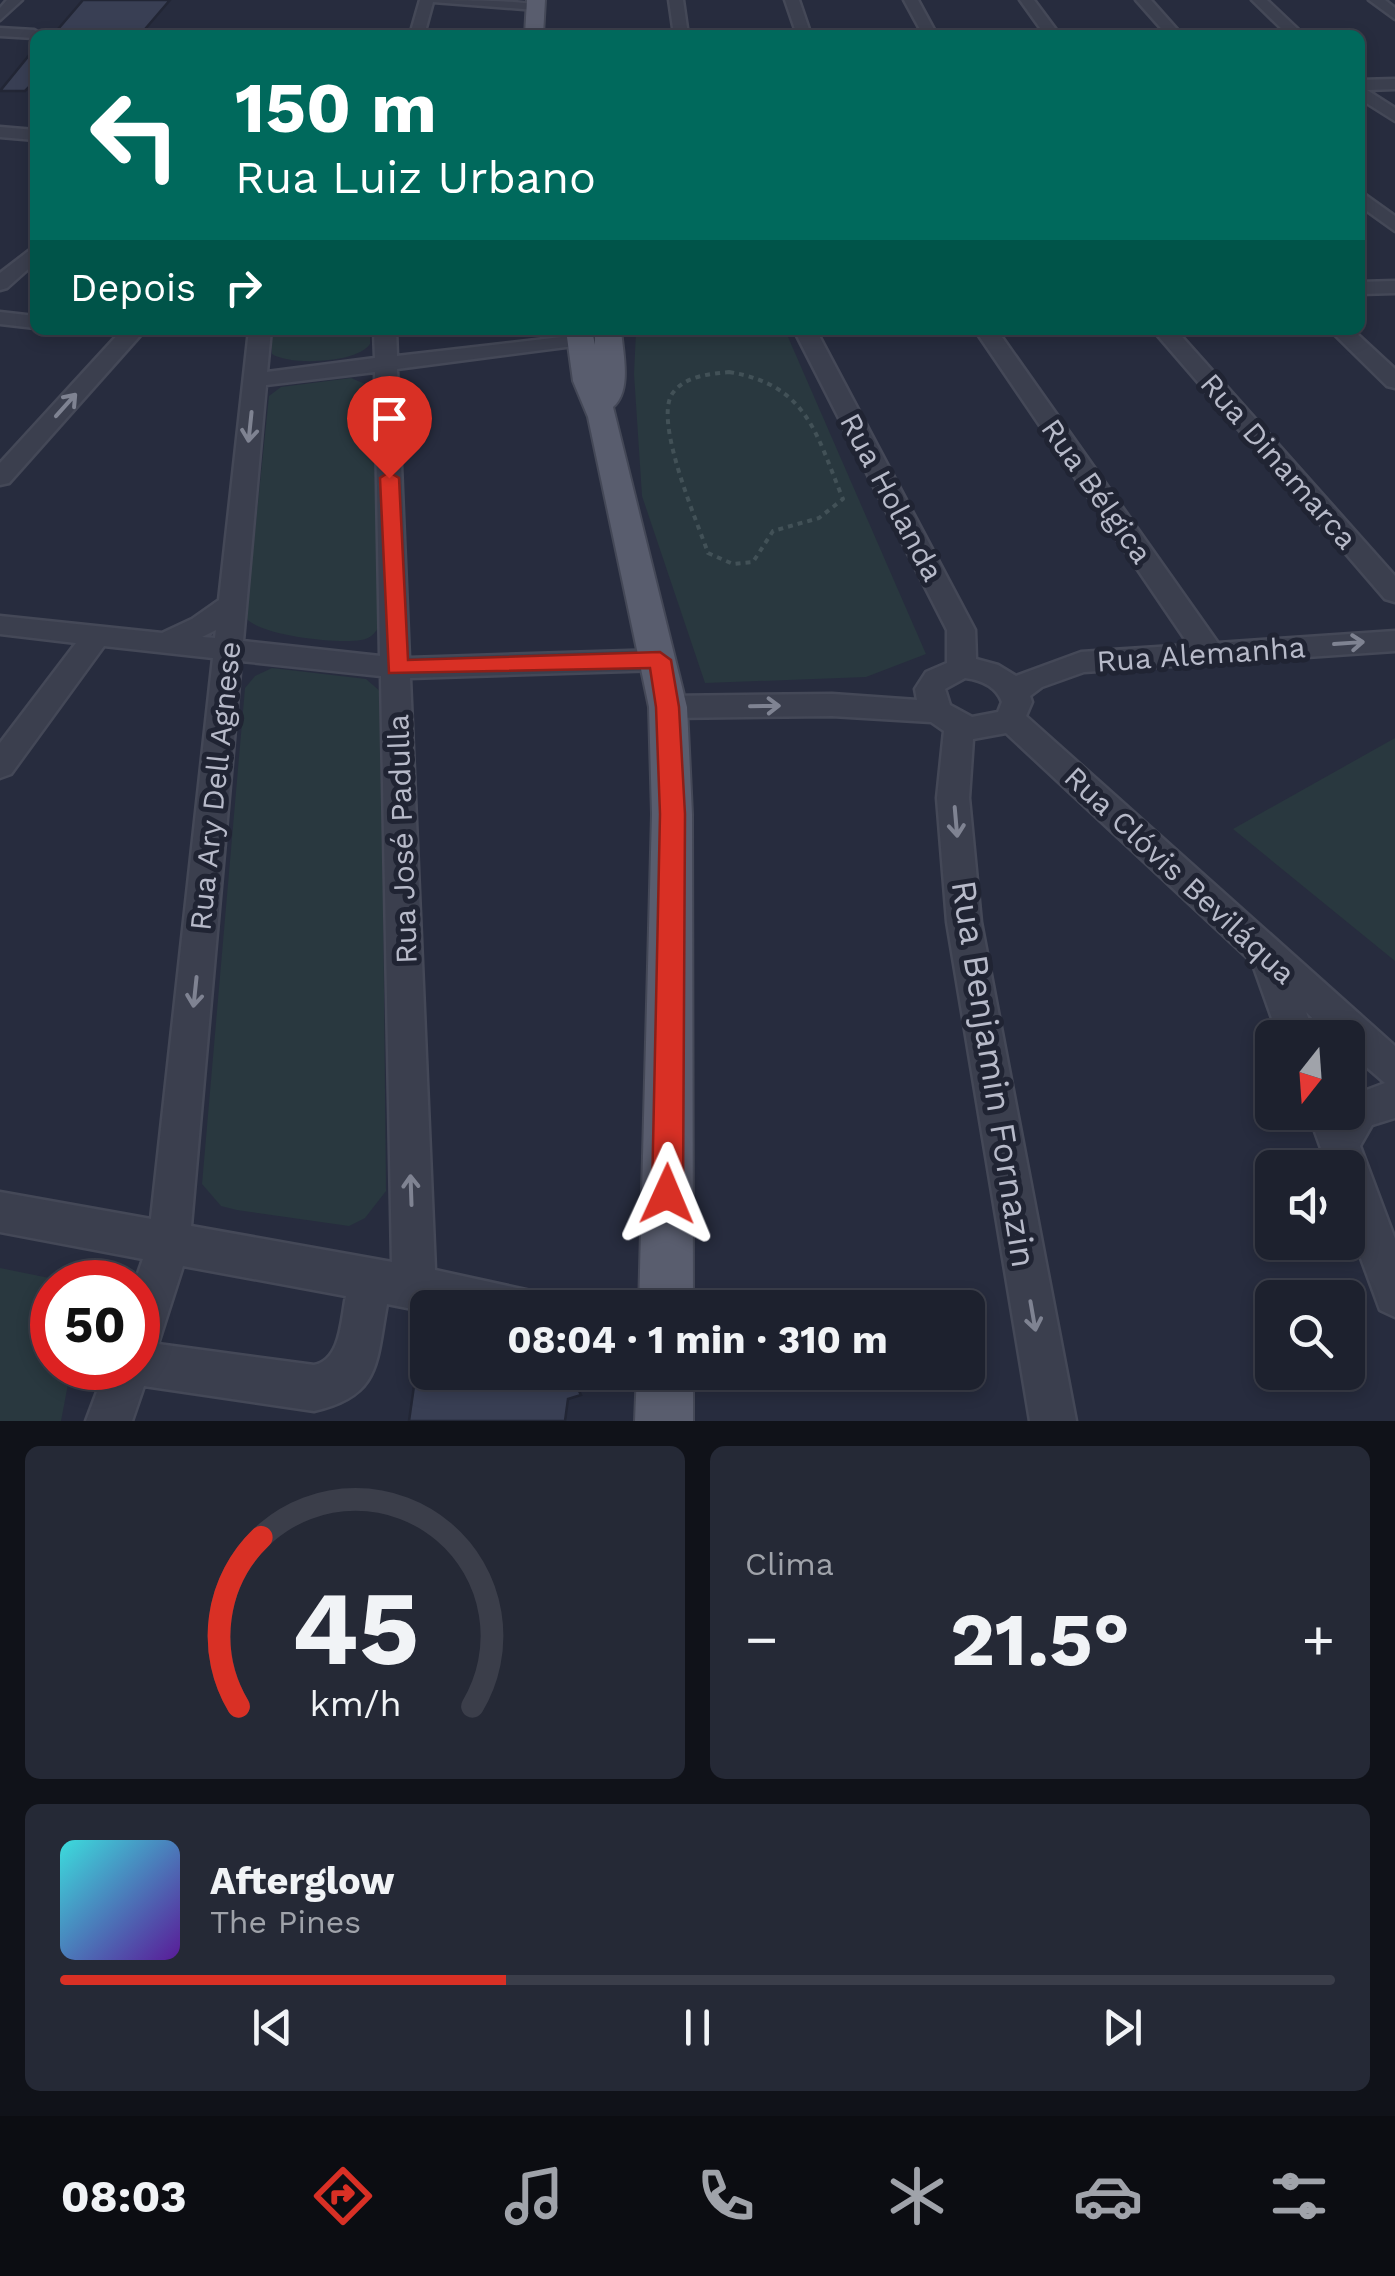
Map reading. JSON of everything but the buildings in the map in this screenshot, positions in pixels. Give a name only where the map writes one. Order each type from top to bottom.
[{"type":"main road","points":[[534,30],[536,3]]},
{"type":"main road","points":[[594,335],[610,381],[603,418],[668,707],[672,814],[666,1290]]},
{"type":"main road","points":[[664,1390],[664,1421]]},
{"type":"street","points":[[0,16],[15,0]]},
{"type":"street","points":[[418,30],[427,0]]},
{"type":"street","points":[[439,0],[536,3]]},
{"type":"street","points":[[676,0],[679,30]]},
{"type":"street","points":[[792,0],[802,30]]},
{"type":"street","points":[[911,0],[927,30]]},
{"type":"street","points":[[1027,0],[1050,30]]},
{"type":"street","points":[[1144,0],[1171,30]]},
{"type":"street","points":[[1259,0],[1291,30]]},
{"type":"street","points":[[1376,0],[1395,15]]},
{"type":"street","points":[[0,32],[30,34]]},
{"type":"street","points":[[1365,87],[1395,84]]},
{"type":"street","points":[[1365,92],[1395,116]]},
{"type":"street","points":[[0,132],[28,134]]},
{"type":"street","points":[[0,150],[28,134]]},
{"type":"street","points":[[1365,202],[1395,225]]},
{"type":"street","points":[[0,284],[30,257]]},
{"type":"street","points":[[1365,288],[1395,287]]},
{"type":"street","points":[[0,318],[30,321]]},
{"type":"street","points":[[0,478],[129,335]]},
{"type":"street","name":"Rua Ary Dell Agnese","points":[[160,1271],[169,1243],[260,335]]},
{"type":"street","name":"Rua José Padulla","points":[[160,1366],[314,1388],[337,1382],[354,1362],[392,1284],[397,668],[384,335]]},
{"type":"street","points":[[255,380],[587,335]]},
{"type":"street","name":"Rua Holanda","points":[[808,335],[962,630],[962,668]]},
{"type":"street","name":"Rua Bélgica","points":[[989,335],[1208,652]]},
{"type":"street","name":"Rua Dinamarca","points":[[1168,335],[1395,593]]},
{"type":"street","points":[[1346,335],[1395,380]]},
{"type":"street","points":[[163,644],[202,626],[232,604]]},
{"type":"street","points":[[0,625],[397,668],[660,660]]},
{"type":"street","points":[[0,766],[95,637]]},
{"type":"street","name":"Rua Alemanha","points":[[1012,706],[1054,669],[1081,662],[1395,641]]},
{"type":"street","points":[[668,707],[832,705],[948,719],[987,729],[1012,706],[999,677],[962,668],[936,678],[930,689],[931,700],[948,719]]},
{"type":"street","name":"Rua Clóvis Beviláqua","points":[[1012,706],[1266,956],[1395,1070]]},
{"type":"street","name":"Rua Benjamin Fornazin","points":[[948,719],[966,937],[1053,1421]]},
{"type":"street","points":[[1266,956],[1291,1020]]},
{"type":"street","points":[[1365,1107],[1395,1100]]},
{"type":"street","points":[[1334,1130],[1395,1294]]},
{"type":"street","points":[[0,1212],[425,1290]]},
{"type":"street","points":[[110,1421],[121,1390]]},
{"type":"path","points":[[755,373],[779,382],[798,400],[843,499],[831,513],[815,522],[773,531],[753,562],[718,560],[708,553],[701,530],[668,424],[669,400],[686,381],[706,374],[755,373]]},
{"type":"shaded area","points":[[271,335],[370,335],[370,344],[363,350],[338,359],[293,360],[272,354]]},
{"type":"shaded area","points":[[636,335],[787,335],[926,654],[866,677],[705,683],[642,496],[634,374]]},
{"type":"shaded area","points":[[351,378],[372,387],[379,627],[367,639],[350,641],[318,640],[267,630],[246,618],[269,396],[281,387]]},
{"type":"shaded area","points":[[272,668],[366,679],[381,692],[386,1191],[365,1218],[349,1226],[221,1206],[202,1184],[245,688],[255,676]]},
{"type":"shaded area","points":[[1395,738],[1395,961],[1233,829]]},
{"type":"shaded area","points":[[0,1268],[30,1274],[30,1390],[67,1390],[61,1421],[0,1421]]},
{"type":"route","points":[[389,478],[397,668],[660,660],[668,707],[672,814],[667,1194]]}]
